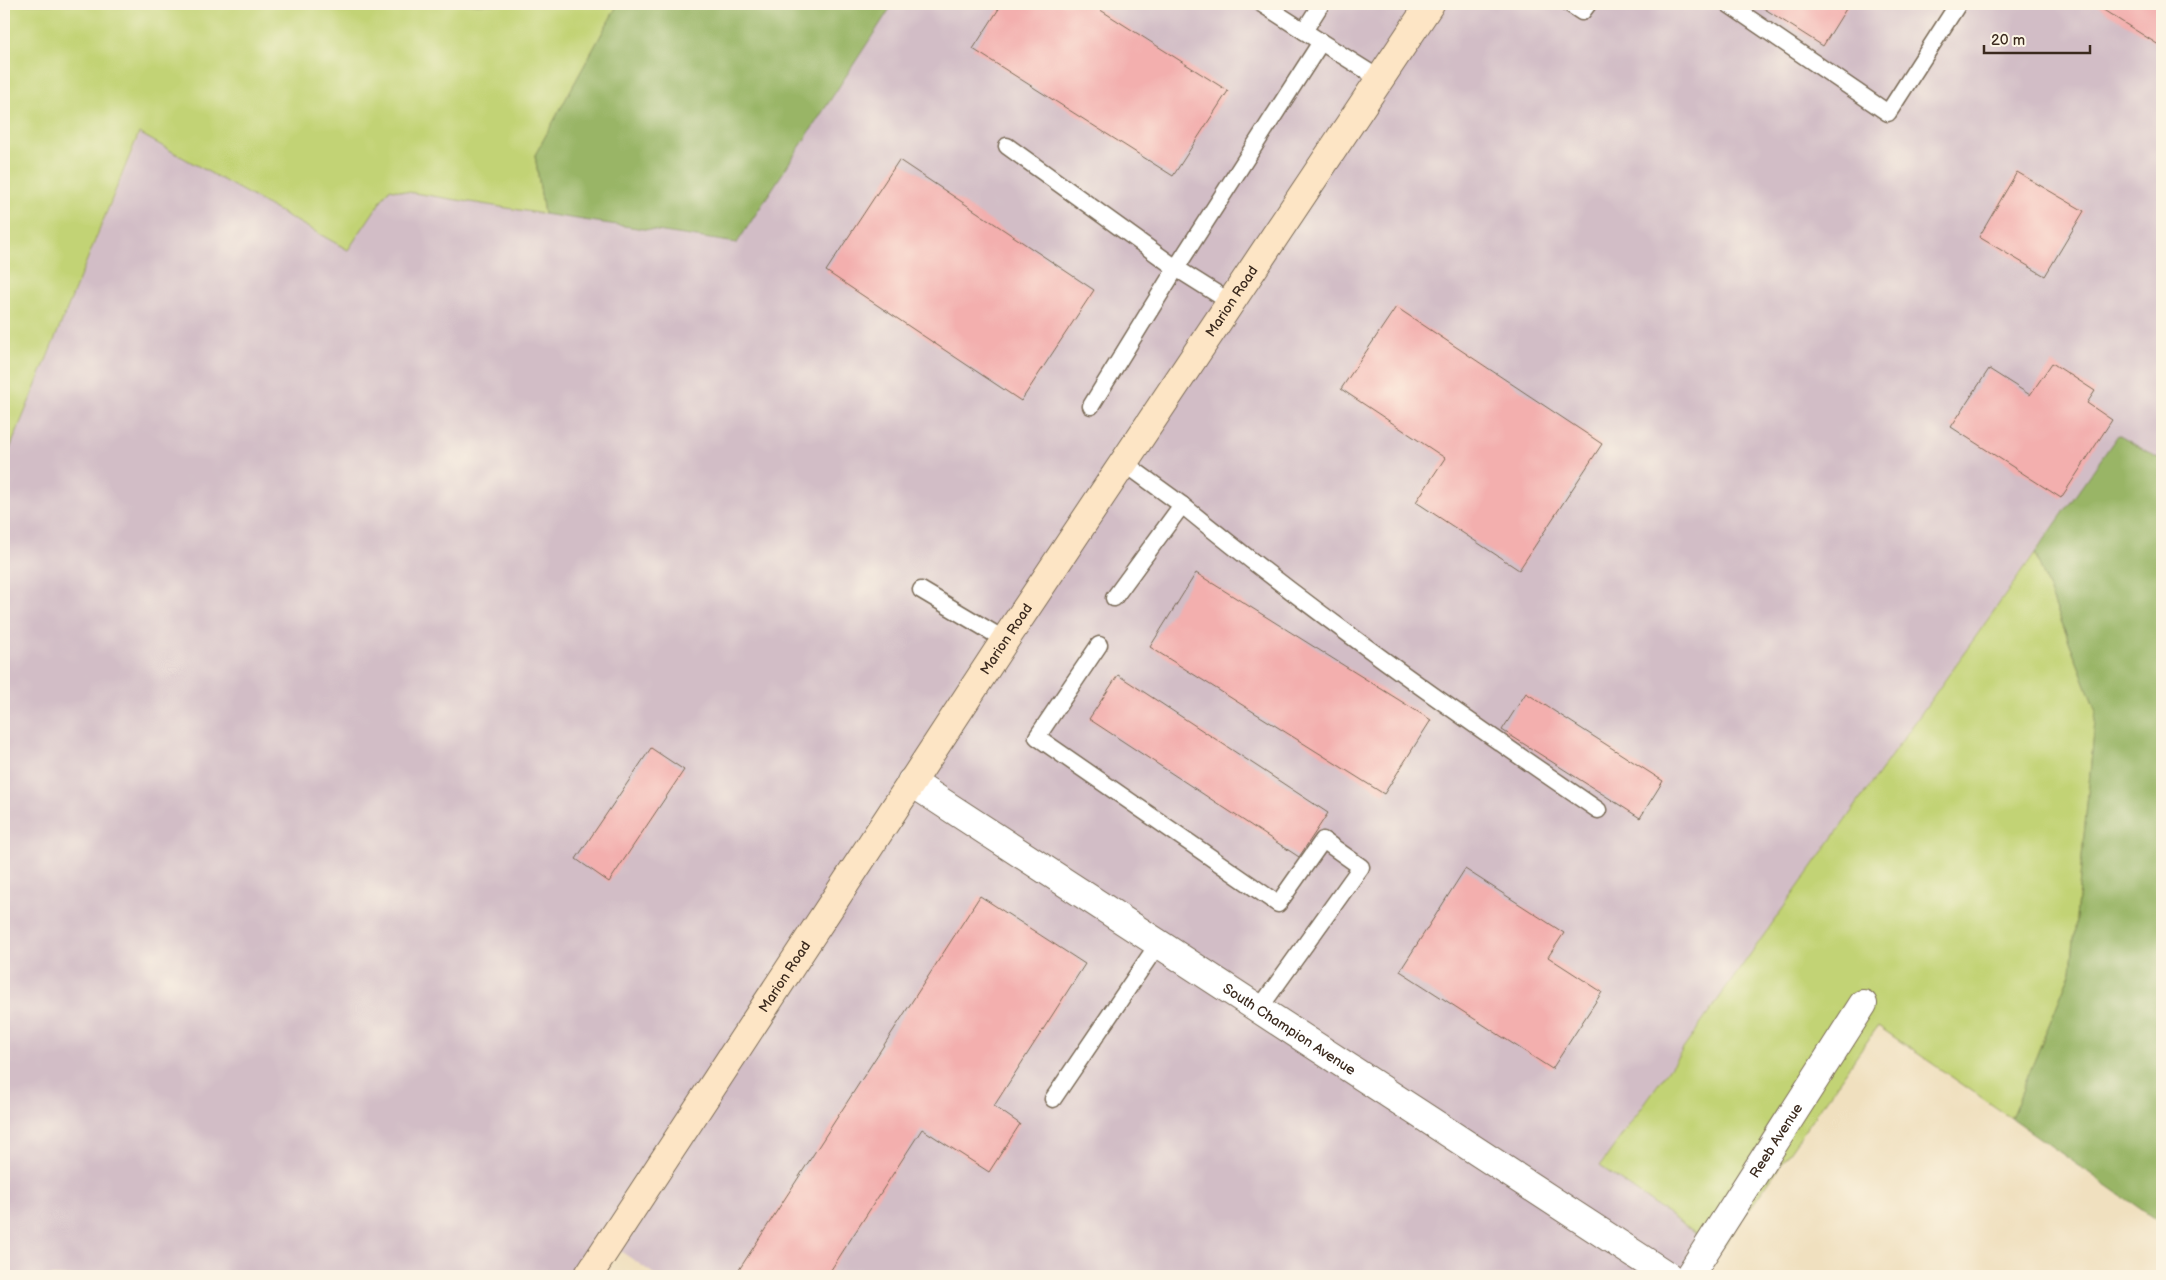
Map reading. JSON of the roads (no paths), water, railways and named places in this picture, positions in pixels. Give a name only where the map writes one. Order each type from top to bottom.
[{"type":"street","name":"Marion Road","points":[[588,1276],[911,782],[1430,4]]},
{"type":"street","name":"South Champion Avenue","points":[[911,782],[1668,1276]]},
{"type":"street","name":"Reeb Avenue","points":[[1689,1276],[1863,1004]]},
{"type":"lane","points":[[1262,4],[1380,79]]},
{"type":"lane","points":[[1304,31],[1321,4]]},
{"type":"lane","points":[[1570,4],[1582,12],[1588,4]]},
{"type":"lane","points":[[1728,4],[1888,113],[1958,4]]},
{"type":"lane","points":[[1091,406],[1176,268],[1321,42]]},
{"type":"lane","points":[[1007,146],[1176,268],[1230,302]]},
{"type":"lane","points":[[1123,462],[1182,506],[1237,551],[1447,706],[1598,810]]},
{"type":"lane","points":[[1114,598],[1182,506]]},
{"type":"lane","points":[[921,590],[1005,640]]},
{"type":"lane","points":[[1099,645],[1037,736],[1278,904],[1323,840],[1361,867],[1259,1009]]},
{"type":"lane","points":[[1053,1100],[1158,944]]}]
